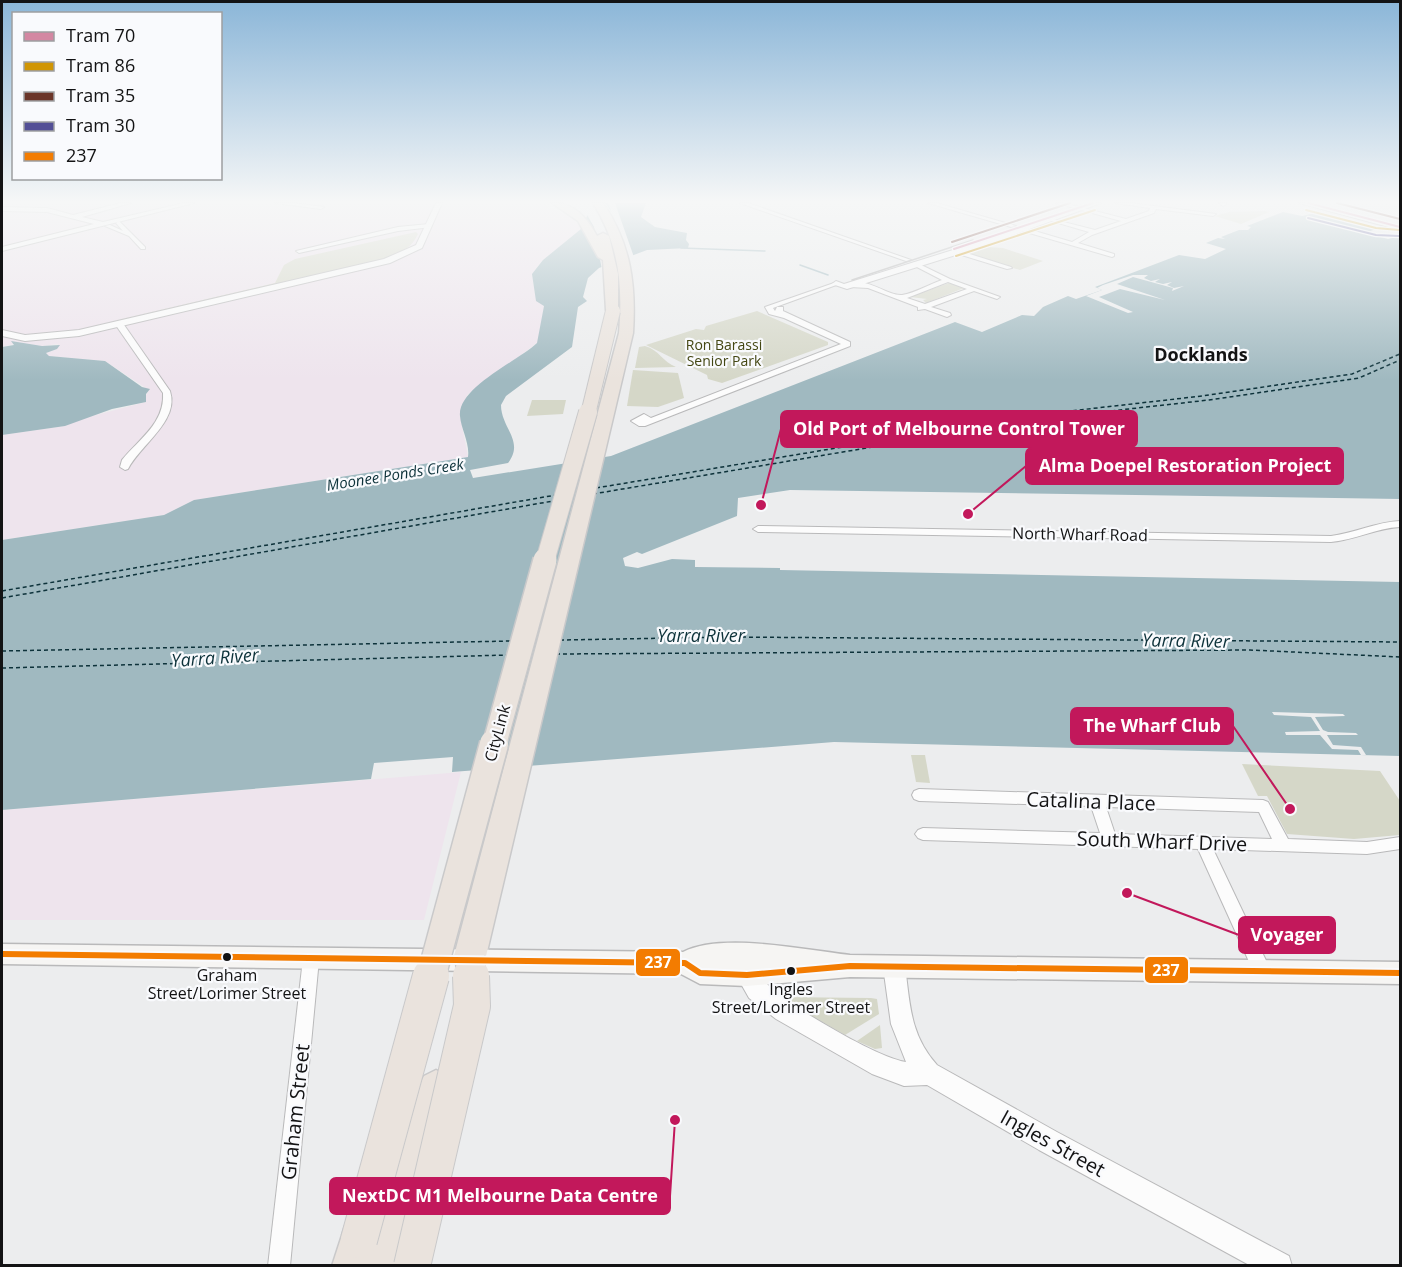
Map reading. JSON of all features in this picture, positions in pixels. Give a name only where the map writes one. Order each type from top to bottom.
[{"type":"highway","points":[[614,262],[619,269]]},
{"type":"highway","name":"CityLink","points":[[352,1266],[531,609],[600,371],[619,269],[615,262]]},
{"type":"highway","name":"CityLink","points":[[390,1266],[620,361],[628,312],[618,262]]},
{"type":"highway","points":[[619,269],[621,262]]},
{"type":"highway","points":[[412,1266],[472,1006],[470,956]]},
{"type":"main road","points":[[2,954],[685,963],[702,954],[766,955],[850,966]]},
{"type":"main road","points":[[685,963],[700,973],[747,975],[850,966],[1401,973]]},
{"type":"street","points":[[2,333],[24,338],[42,338],[119,324],[382,262]]},
{"type":"street","points":[[651,418],[848,344],[771,311],[769,308],[772,305],[918,262]]},
{"type":"street","points":[[990,262],[1009,268]]},
{"type":"street","points":[[915,263],[948,280],[997,297]]},
{"type":"street","points":[[772,305],[780,309],[844,285],[869,283],[915,263]]},
{"type":"street","points":[[896,299],[948,280]]},
{"type":"street","points":[[869,283],[896,299],[947,315]]},
{"type":"street","points":[[921,308],[973,289]]},
{"type":"street","points":[[790,299],[799,302]]},
{"type":"street","points":[[780,309],[779,313],[789,318]]},
{"type":"street","points":[[119,324],[167,393],[169,402],[164,415],[131,454],[124,467]]},
{"type":"street","name":"North Wharf Road","points":[[758,529],[1331,539],[1350,537],[1383,524],[1401,524]]},
{"type":"street","name":"Catalina Place","points":[[919,795],[1263,806],[1283,845]]},
{"type":"street","points":[[1098,801],[1110,840]]},
{"type":"street","name":"South Wharf Drive","points":[[923,834],[1367,848],[1401,843]]},
{"type":"street","points":[[1202,842],[1262,971]]},
{"type":"street","name":"Graham Street","points":[[279,1266],[311,959]]},
{"type":"street","name":"Ingles Street","points":[[894,966],[903,1034],[914,1057],[929,1072],[1048,1141],[1279,1266]]},
{"type":"street","points":[[747,975],[757,992],[784,1012],[880,1066],[904,1074],[929,1072]]},
{"type":"shaded area","points":[[2,262],[541,262],[532,274],[536,300],[544,306],[540,337],[537,343],[467,395],[461,421],[468,457],[194,500],[164,515],[2,540],[2,435],[65,426],[77,420],[146,402],[149,390],[105,361],[48,356],[46,353],[57,349],[58,344],[42,346],[13,342],[14,344],[2,347]]},
{"type":"shaded area","points":[[461,772],[424,920],[2,920],[2,810]]},
{"type":"green space","points":[[289,262],[370,262],[83,328],[275,283],[284,265]]},
{"type":"green space","points":[[993,262],[1040,262],[1020,270]]},
{"type":"green space","points":[[949,283],[964,288],[926,303],[923,300],[927,299],[910,297]]},
{"type":"green space","name":"Ron Barassi Senior Park","points":[[757,311],[828,342],[828,345],[722,383],[708,379],[707,375],[646,345],[696,329],[704,330],[706,326]]},
{"type":"green space","points":[[645,346],[676,367],[635,368],[639,347]]},
{"type":"green space","points":[[633,370],[678,373],[684,398],[658,407],[627,406]]},
{"type":"green space","points":[[532,400],[566,400],[563,414],[527,416]]},
{"type":"green space","points":[[911,755],[925,755],[930,783],[916,782]]},
{"type":"green space","points":[[1242,764],[1380,771],[1400,801],[1400,835],[1354,839],[1287,834],[1267,796],[1258,796]]},
{"type":"green space","points":[[778,997],[877,999],[879,1014],[845,1035]]},
{"type":"green space","points":[[880,1025],[882,1048],[875,1049],[857,1041]]},
{"type":"water","points":[[541,262],[615,262],[599,268],[588,278],[583,297],[587,301],[578,307],[572,347],[506,396],[501,405],[514,448],[508,463],[470,470],[473,478],[611,456],[955,322],[982,332],[1022,315],[1034,316],[1043,307],[1068,296],[1076,299],[1102,290],[1095,287],[1160,262],[1400,262],[1400,499],[790,490],[738,498],[737,516],[642,554],[637,552],[623,558],[625,566],[638,568],[672,559],[695,560],[695,567],[780,568],[780,570],[1400,582],[1400,756],[834,742],[452,772],[453,757],[374,763],[371,779],[2,810],[2,540],[164,515],[194,500],[468,457],[468,447],[460,416],[468,395],[478,385],[537,343],[544,306],[536,301],[532,274]]},
{"type":"water","points":[[11,341],[42,346],[60,345],[57,349],[46,353],[49,356],[105,361],[142,387],[150,389],[146,394],[146,402],[112,409],[65,426],[2,435],[2,347],[14,345]]},
{"type":"pier","points":[[601,262],[628,262],[602,270]]},
{"type":"pier","points":[[1133,275],[1148,275],[1144,278],[1151,281],[1160,279],[1155,282],[1163,284],[1172,282],[1167,285],[1174,288],[1184,286],[1172,291],[1173,288],[1133,277],[1117,284],[1165,300],[1120,289],[1099,297],[1133,312],[1128,313],[1086,296],[1102,290],[1097,288],[1103,285]]},
{"type":"pier","points":[[1272,712],[1343,714],[1345,716],[1315,717],[1323,730],[1358,735],[1327,735],[1333,745],[1361,747],[1366,755],[1361,755],[1358,750],[1332,749],[1320,735],[1286,735],[1285,732],[1320,731],[1311,717],[1274,715]]},
{"type":"waterway","points":[[800,265],[828,275]]},
{"type":"ferry route","points":[[596,488],[1035,415],[1202,396],[1352,374],[1400,354]]},
{"type":"ferry route","points":[[593,494],[1039,419],[1209,400],[1359,378],[1400,360]]},
{"type":"ferry route","points":[[2,591],[556,495]]},
{"type":"ferry route","points":[[2,598],[553,501]]},
{"type":"ferry route","points":[[560,640],[730,637],[1400,642]]},
{"type":"ferry route","points":[[2,651],[511,641]]},
{"type":"ferry route","points":[[556,654],[1250,650],[1400,657]]},
{"type":"ferry route","points":[[2,668],[509,655]]},
{"type":"tram line","points":[[852,280],[906,262]]},
{"type":"transit line","name":"237","points":[[2,954],[685,963],[700,973],[747,975],[850,966],[1400,973]]},
{"type":"place","name":"Old Port of Melbourne Control Tower","points":[[761,505]]},
{"type":"place","name":"Alma Doepel Restoration Project","points":[[968,514]]},
{"type":"place","name":"The Wharf Club","points":[[1290,809]]},
{"type":"place","name":"Voyager","points":[[1127,893]]},
{"type":"place","name":"Graham Street/Lorimer Street","points":[[227,957]]},
{"type":"place","name":"Ingles Street/Lorimer Street","points":[[791,971]]},
{"type":"place","name":"NextDC M1 Melbourne Data Centre","points":[[675,1120]]},
{"type":"district","name":"Docklands","points":[[1201,354]]},
{"type":"water label","name":"Moonee Ponds Creek","points":[[395,474]]},
{"type":"water label","name":"Yarra River","points":[[701,635]]},
{"type":"water label","name":"Yarra River","points":[[1186,640]]},
{"type":"water label","name":"Yarra River","points":[[215,657]]}]
